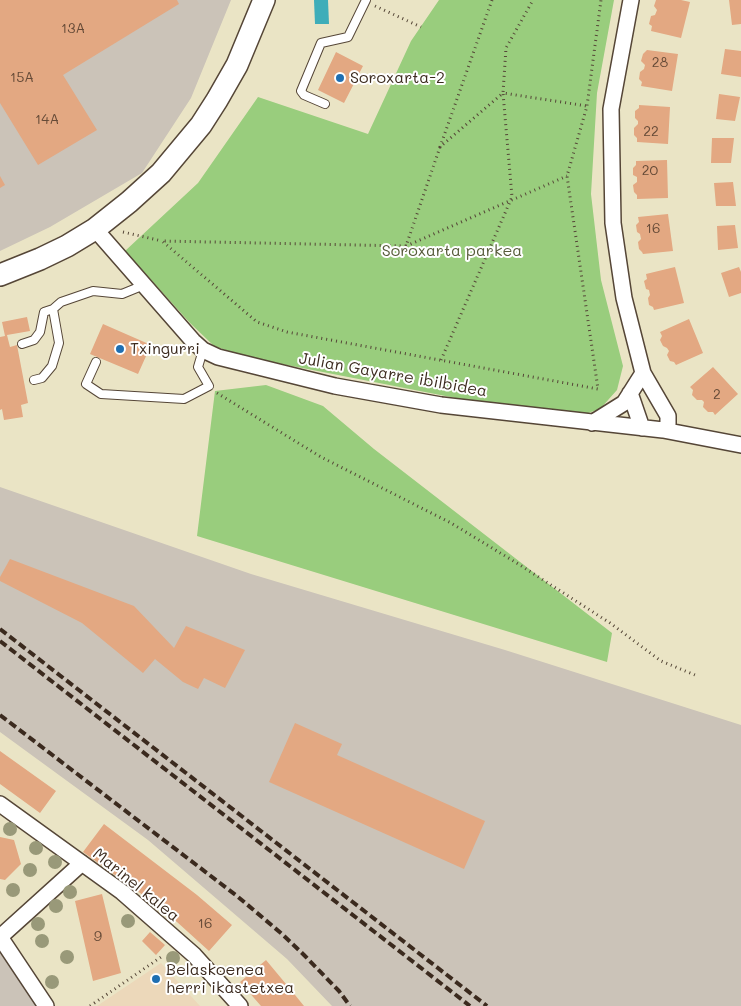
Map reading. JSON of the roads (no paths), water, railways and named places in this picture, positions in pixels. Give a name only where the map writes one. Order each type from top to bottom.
[{"type":"street","points":[[0,275],[49,255],[95,228],[129,202],[161,173],[201,125],[237,65],[264,0]]},
{"type":"street","points":[[631,0],[611,109],[613,223],[624,298],[643,373],[668,416],[668,425],[663,430]]},
{"type":"street","name":"Julian Gayarre ibilbidea","points":[[95,228],[193,342],[203,350],[218,357],[335,386],[441,405],[663,430],[741,445]]},
{"type":"street","points":[[592,423],[624,403],[643,373]]},
{"type":"street","points":[[630,393],[642,428]]},
{"type":"street","name":"Marinel kalea","points":[[0,804],[122,892],[194,956],[240,1006]]},
{"type":"street","points":[[46,1006],[0,937],[82,863]]},
{"type":"lane","points":[[325,104],[304,95],[301,91],[321,43],[348,37],[366,1]]},
{"type":"lane","points":[[22,344],[34,340],[40,332],[44,312],[53,309],[61,302],[93,291],[122,294],[144,285]]},
{"type":"lane","points":[[34,380],[42,378],[52,366],[59,343],[53,309]]},
{"type":"lane","points":[[96,362],[86,384],[101,394],[184,399],[210,386],[198,367],[203,350]]},
{"type":"water","points":[[314,0],[328,0],[329,24],[315,24]]},
{"type":"railway","points":[[0,629],[487,1006]]},
{"type":"railway","points":[[0,641],[470,1006]]},
{"type":"railway","points":[[0,715],[237,896],[304,955],[339,991],[350,1006]]},
{"type":"place","name":"Soroxarta-2","points":[[340,78]]},
{"type":"place","name":"Txingurri","points":[[120,349]]},
{"type":"place","name":"Belaskoenea herri ikastetxea","points":[[156,979]]},
{"type":"park label","name":"Soroxarta parkea","points":[[452,251]]}]
